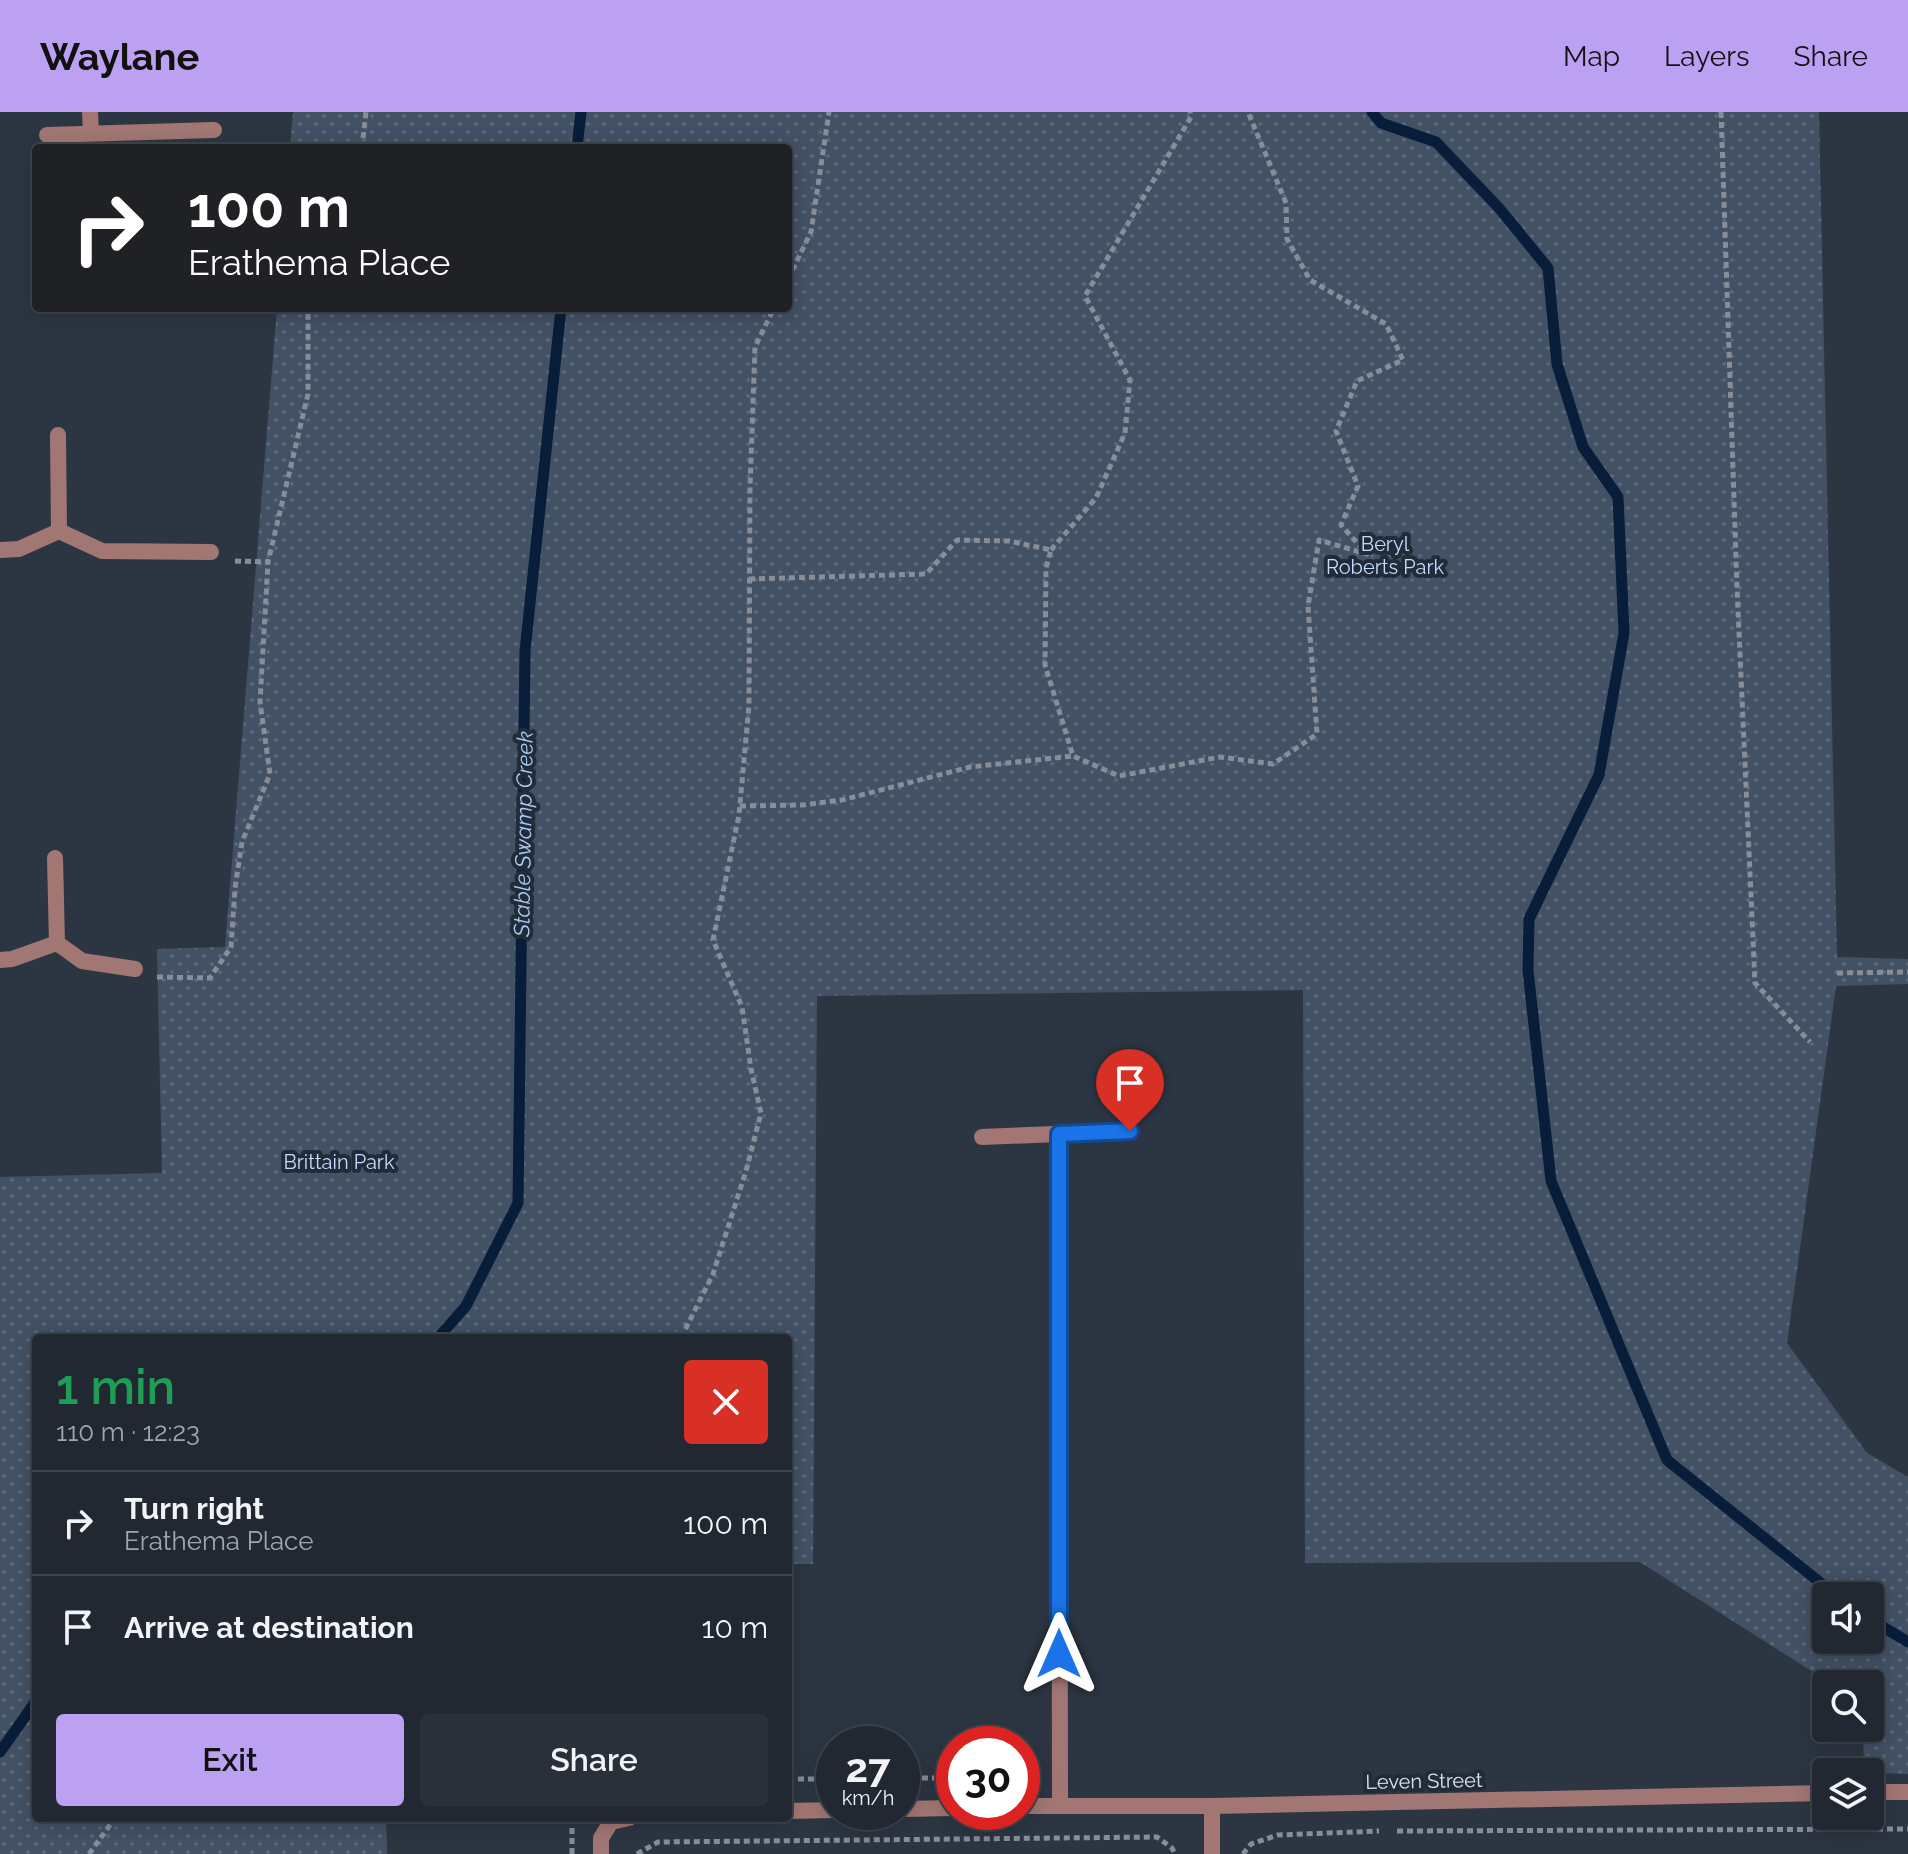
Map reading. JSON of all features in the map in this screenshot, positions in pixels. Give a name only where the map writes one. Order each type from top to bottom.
[{"type":"street","points":[[90,112],[91,133]]},
{"type":"street","points":[[47,135],[214,130]]},
{"type":"street","points":[[58,435],[59,531]]},
{"type":"street","points":[[0,550],[19,549],[59,531],[102,551],[211,552]]},
{"type":"street","points":[[55,858],[57,943]]},
{"type":"street","points":[[57,943],[82,961],[135,969]]},
{"type":"street","points":[[0,960],[12,959],[57,943]]},
{"type":"street","points":[[982,1137],[1130,1131]]},
{"type":"street","points":[[1059,1134],[1060,1806]]},
{"type":"street","points":[[1884,1792],[1908,1792]]},
{"type":"street","name":"Leven Street","points":[[1040,1806],[1212,1806],[1812,1793]]},
{"type":"street","points":[[1212,1806],[1212,1854]]},
{"type":"street","points":[[792,1811],[816,1810]]},
{"type":"street","points":[[601,1854],[601,1838],[611,1822]]},
{"type":"path","points":[[362,144],[366,112]]},
{"type":"path","points":[[792,271],[811,232],[829,112]]},
{"type":"path","points":[[1073,756],[1045,665],[1046,568],[1051,550],[1096,498],[1125,433],[1130,380],[1085,296],[1191,117],[1190,112]]},
{"type":"path","points":[[740,806],[803,805],[842,800],[970,767],[1073,756],[1119,776],[1220,757],[1273,764],[1317,734],[1308,606],[1319,540],[1367,554],[1341,525],[1358,486],[1336,431],[1357,381],[1403,360],[1386,324],[1310,280],[1287,239],[1286,203],[1248,112]]},
{"type":"path","points":[[1721,112],[1755,983],[1810,1042]]},
{"type":"path","points":[[135,969],[144,976],[210,978],[231,947],[242,842],[270,774],[260,702],[268,562],[308,394],[308,312]]},
{"type":"path","points":[[683,1334],[713,1274],[761,1113],[742,1007],[713,940],[740,806],[749,705],[755,347],[772,312]]},
{"type":"path","points":[[749,579],[926,574],[957,540],[1009,541],[1051,550]]},
{"type":"path","points":[[211,552],[220,560],[268,562]]},
{"type":"path","points":[[1837,973],[1908,972]]},
{"type":"path","points":[[792,1779],[816,1779]]},
{"type":"path","points":[[89,1854],[112,1822]]},
{"type":"path","points":[[572,1822],[572,1854]]},
{"type":"path","points":[[1243,1854],[1251,1844],[1292,1834],[1908,1829]]},
{"type":"path","points":[[637,1854],[658,1842],[1157,1837],[1175,1854]]},
{"type":"green space","name":"Beryl Roberts Park","points":[[293,112],[1819,112],[1837,957],[1908,959],[1908,984],[1836,986],[1787,1343],[1867,1453],[1908,1477],[1908,1774],[1884,1773],[1884,1758],[1864,1758],[1863,1742],[1884,1742],[1884,1670],[1812,1671],[1640,1562],[1305,1563],[1303,990],[817,996],[813,1564],[792,1564],[792,1334],[32,1334],[32,1822],[386,1822],[387,1854],[0,1854],[0,1177],[162,1173],[157,949],[225,947],[277,312],[792,312],[792,144],[290,144]]},
{"type":"waterway","name":"Stable Swamp Creek","points":[[577,144],[581,112]]},
{"type":"waterway","points":[[1372,112],[1381,123],[1436,142],[1499,208],[1548,268],[1557,364],[1583,447],[1618,497],[1624,633],[1599,775],[1529,919],[1528,970],[1551,1181],[1667,1460],[1820,1582]]},
{"type":"waterway","name":"Stable Swamp Creek","points":[[442,1334],[466,1306],[518,1203],[525,651],[561,312]]},
{"type":"waterway","points":[[1884,1627],[1908,1642]]},
{"type":"waterway","name":"Stable Swamp Creek","points":[[0,1752],[32,1707]]},
{"type":"route","points":[[1059,1654],[1059,1134],[1130,1131]]},
{"type":"park label","name":"Brittain Park","points":[[339,1162]]}]
